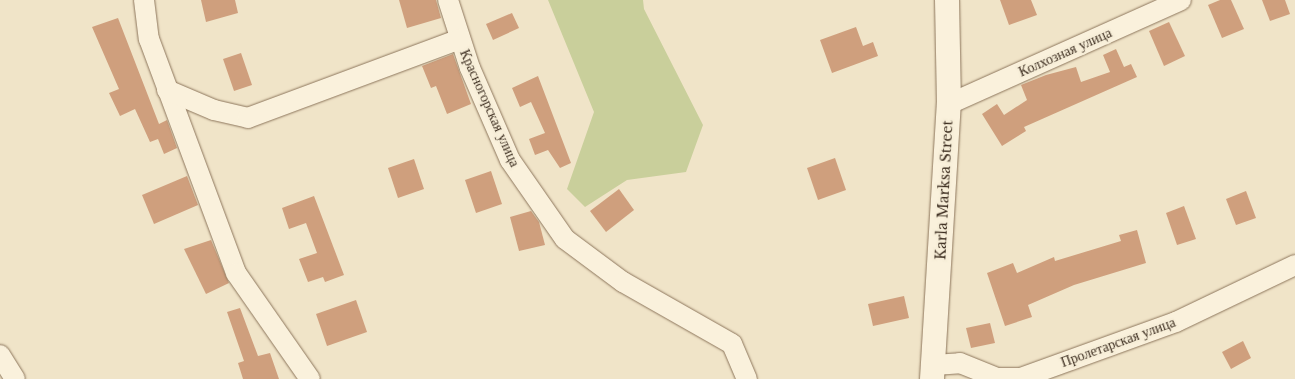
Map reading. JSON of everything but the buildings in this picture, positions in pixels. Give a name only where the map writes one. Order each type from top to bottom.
[{"type":"street","points":[[144,0],[148,39],[236,273],[310,379]]},
{"type":"street","name":"Красногорская улица","points":[[448,0],[460,39],[510,160],[566,239],[623,282],[732,344],[747,379]]},
{"type":"street","name":"Karla Marksa Street","points":[[933,372],[949,104],[948,0]]},
{"type":"street","name":"Колхозная улица","points":[[949,104],[1181,0]]},
{"type":"street","points":[[166,90],[214,110],[248,118],[460,39]]},
{"type":"street","name":"Пролетарская улица","points":[[933,372],[960,363],[997,378],[1021,378],[1176,322],[1295,265]]},
{"type":"street","points":[[0,355],[15,379]]},
{"type":"green space","points":[[548,0],[643,0],[644,9],[703,125],[686,172],[627,180],[585,207],[567,189],[594,112]]}]
